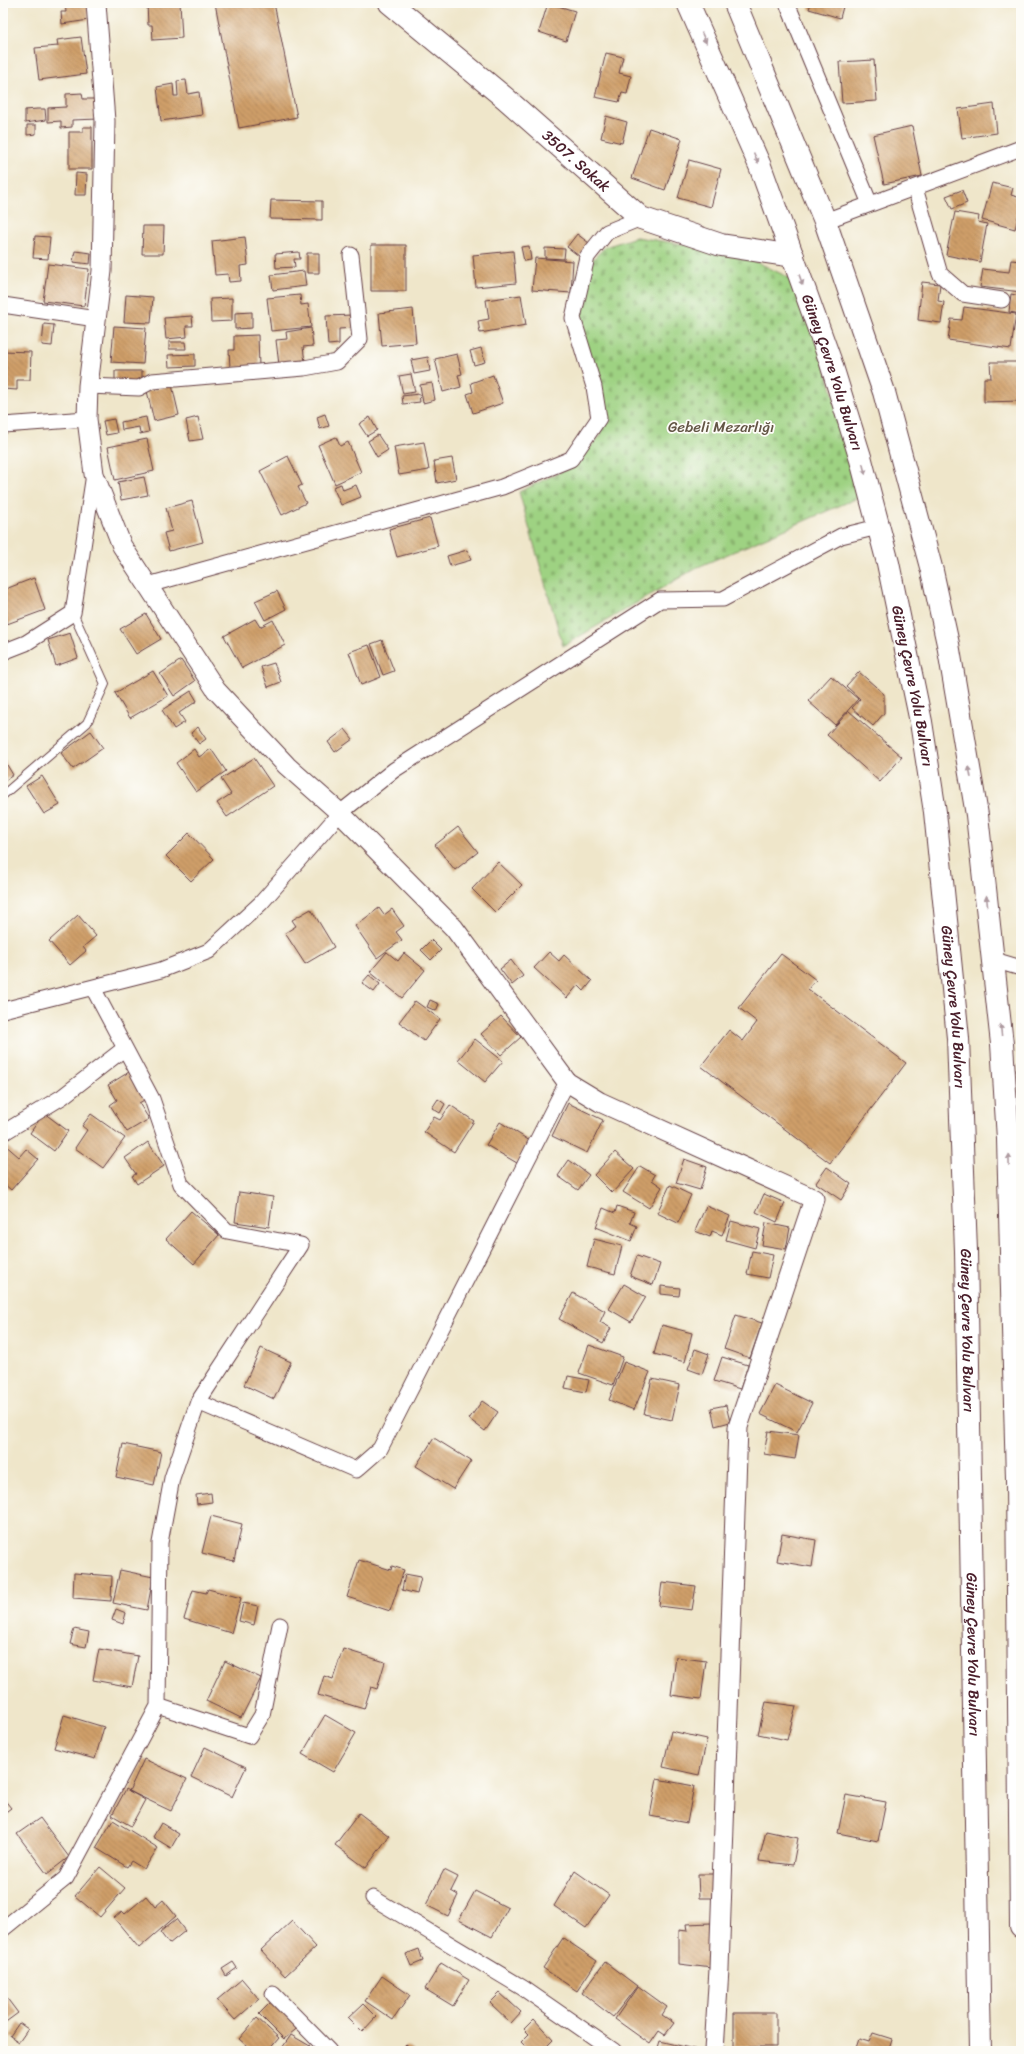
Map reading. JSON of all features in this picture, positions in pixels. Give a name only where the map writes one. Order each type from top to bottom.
[{"type":"main road","name":"3507. Sokak","points":[[390,3],[505,98],[641,218],[721,245],[793,256]]},
{"type":"main road","name":"Güney Çevre Yolu Bulvarı","points":[[688,3],[760,166],[830,360],[861,460],[888,564],[922,729],[935,812],[958,1038],[966,1259],[980,2051]]},
{"type":"main road","points":[[735,3],[826,221],[884,392],[932,571],[948,644],[977,815],[994,960],[1002,1044],[1008,1138],[1017,1479],[1021,1927]]},
{"type":"street","points":[[96,3],[105,121],[102,271],[88,386],[87,419],[94,474],[122,546],[216,690],[287,766],[340,813],[454,928],[567,1082],[600,1102],[814,1199],[738,1427],[719,1969],[714,2051]]},
{"type":"street","points":[[787,3],[870,204]]},
{"type":"street","points":[[826,221],[1021,148]]},
{"type":"street","points":[[915,188],[940,274],[963,294],[1002,300]]},
{"type":"street","points":[[148,585],[502,487],[571,459],[599,418],[594,387],[572,318],[587,257],[607,232],[641,218]]},
{"type":"street","points":[[88,386],[139,388],[152,382],[304,368],[337,362],[360,339],[351,255]]},
{"type":"street","points":[[3,305],[96,319]]},
{"type":"street","points":[[3,425],[87,419]]},
{"type":"street","points":[[3,652],[26,643],[73,612],[94,474]]},
{"type":"street","points":[[3,1010],[161,970],[209,951],[261,903],[340,813],[394,770],[660,600],[723,599],[841,536],[878,527]]},
{"type":"street","points":[[994,960],[1021,968]]},
{"type":"street","points":[[3,1929],[66,1878],[158,1706],[160,1543],[172,1478],[198,1402],[301,1245],[227,1231],[181,1184],[152,1099],[93,988]]},
{"type":"street","points":[[3,1132],[62,1097],[124,1048]]},
{"type":"street","points":[[198,1402],[356,1470],[361,1466],[380,1449],[567,1082]]},
{"type":"street","points":[[158,1706],[250,1736],[262,1715],[280,1625]]},
{"type":"street","points":[[373,1898],[523,1988],[614,2051]]},
{"type":"street","points":[[273,1994],[329,2051]]},
{"type":"lane","points":[[3,795],[88,723],[105,684],[73,612]]},
{"type":"green space","name":"Gebeli Mezarlığı","points":[[636,237],[738,253],[790,278],[815,331],[862,496],[698,567],[563,646],[519,492],[562,471],[585,453],[601,435],[604,414],[581,350],[578,274],[605,247]]},
{"type":"building","points":[[65,3],[87,3],[89,20],[62,24],[61,12],[66,12]]},
{"type":"building","points":[[147,3],[180,3],[182,38],[153,40],[152,25],[148,25]]},
{"type":"building","points":[[215,3],[274,3],[297,117],[239,128]]},
{"type":"building","points":[[548,3],[575,11],[566,41],[539,32]]},
{"type":"building","points":[[811,3],[844,3],[840,18],[809,9]]},
{"type":"building","points":[[81,37],[86,74],[39,80],[35,48],[58,46],[57,40]]},
{"type":"building","points":[[606,53],[623,57],[619,73],[631,76],[627,94],[622,93],[619,102],[595,97]]},
{"type":"building","points":[[874,60],[877,101],[842,103],[839,62]]},
{"type":"building","points":[[186,80],[188,94],[199,92],[202,115],[161,121],[157,87],[173,84],[174,96],[178,96],[177,81]]},
{"type":"building","points":[[82,93],[83,99],[98,99],[99,119],[72,120],[72,127],[61,128],[61,121],[48,122],[48,108],[66,107],[66,94]]},
{"type":"building","points":[[994,104],[997,133],[962,138],[958,109]]},
{"type":"building","points":[[45,109],[46,120],[25,123],[25,110]]},
{"type":"building","points":[[606,116],[627,122],[622,143],[601,138]]},
{"type":"building","points":[[27,125],[36,125],[36,134],[27,135]]},
{"type":"building","points":[[912,126],[922,176],[884,184],[873,135]]},
{"type":"building","points":[[83,127],[92,127],[92,169],[69,169],[69,132],[83,132]]},
{"type":"building","points":[[649,128],[682,139],[665,190],[632,178]]},
{"type":"building","points":[[689,160],[721,169],[711,207],[678,198]]},
{"type":"building","points":[[76,173],[87,174],[86,195],[75,195]]},
{"type":"building","points":[[992,183],[1013,188],[1011,195],[1021,198],[1021,206],[1015,229],[982,220]]},
{"type":"building","points":[[962,190],[967,203],[952,209],[946,196]]},
{"type":"building","points":[[271,200],[322,201],[322,220],[270,219]]},
{"type":"building","points":[[955,212],[979,216],[978,222],[987,224],[980,262],[946,255]]},
{"type":"building","points":[[143,226],[164,226],[163,254],[142,254]]},
{"type":"building","points":[[577,234],[589,243],[579,256],[567,247]]},
{"type":"building","points":[[35,236],[50,237],[48,259],[33,258]]},
{"type":"building","points":[[245,237],[248,265],[240,266],[241,281],[229,282],[228,274],[215,275],[212,241]]},
{"type":"building","points":[[371,245],[406,245],[406,291],[371,291]]},
{"type":"building","points":[[529,246],[531,260],[524,261],[521,247]]},
{"type":"building","points":[[545,248],[565,249],[564,259],[545,258]]},
{"type":"building","points":[[75,251],[91,253],[90,264],[73,262]]},
{"type":"building","points":[[513,251],[516,283],[476,287],[473,255]]},
{"type":"building","points":[[299,252],[300,259],[294,259],[295,267],[276,268],[275,254]]},
{"type":"building","points":[[307,253],[319,253],[319,273],[307,273]]},
{"type":"building","points":[[535,258],[573,261],[571,293],[532,290]]},
{"type":"building","points":[[1011,260],[1021,261],[1021,292],[980,287],[983,269],[1009,272]]},
{"type":"building","points":[[48,264],[89,269],[84,306],[43,301]]},
{"type":"building","points":[[304,271],[306,286],[273,290],[271,275]]},
{"type":"building","points":[[922,282],[940,284],[938,301],[944,302],[941,323],[918,320]]},
{"type":"building","points":[[1011,294],[1021,296],[1021,314],[1009,312]]},
{"type":"building","points":[[126,295],[153,297],[151,323],[124,322]]},
{"type":"building","points":[[300,295],[301,305],[308,304],[311,327],[271,331],[267,298]]},
{"type":"building","points":[[521,295],[526,325],[480,333],[478,321],[489,319],[486,300]]},
{"type":"building","points":[[232,298],[232,321],[211,322],[210,299]]},
{"type":"building","points":[[964,307],[1016,314],[1011,349],[948,340],[951,319],[962,320]]},
{"type":"building","points":[[413,309],[416,343],[382,346],[379,313]]},
{"type":"building","points":[[252,312],[252,328],[235,329],[235,313]]},
{"type":"building","points":[[353,315],[354,328],[339,329],[339,344],[328,345],[326,316]]},
{"type":"building","points":[[192,316],[193,326],[186,326],[187,337],[166,339],[164,318]]},
{"type":"building","points":[[44,324],[54,325],[52,346],[42,345]]},
{"type":"building","points":[[114,326],[146,328],[143,364],[111,362]]},
{"type":"building","points":[[311,328],[313,346],[303,347],[305,362],[279,365],[276,340],[287,339],[286,332]]},
{"type":"building","points":[[258,335],[259,367],[230,368],[229,350],[234,350],[234,336]]},
{"type":"building","points":[[169,342],[185,342],[186,349],[169,349]]},
{"type":"building","points":[[481,348],[485,362],[474,365],[470,351]]},
{"type":"building","points":[[3,351],[31,352],[30,380],[17,380],[17,390],[3,389]]},
{"type":"building","points":[[195,354],[195,366],[169,367],[168,355]]},
{"type":"building","points":[[457,354],[462,374],[458,375],[461,387],[443,392],[435,359]]},
{"type":"building","points":[[428,357],[430,371],[414,374],[411,360]]},
{"type":"building","points":[[990,362],[1021,362],[1021,401],[984,402],[984,378],[991,378]]},
{"type":"building","points":[[115,371],[142,371],[142,383],[115,383]]},
{"type":"building","points":[[411,374],[415,392],[403,394],[399,376]]},
{"type":"building","points":[[493,375],[503,403],[473,413],[467,394],[473,392],[471,383]]},
{"type":"building","points":[[432,383],[435,400],[423,403],[420,385]]},
{"type":"building","points":[[172,385],[179,415],[154,421],[147,391]]},
{"type":"building","points":[[419,394],[420,402],[403,404],[402,396]]},
{"type":"building","points":[[325,414],[329,426],[320,429],[317,417]]},
{"type":"building","points":[[146,417],[149,432],[140,434],[139,427],[122,430],[121,422]]},
{"type":"building","points":[[198,417],[203,439],[190,441],[186,420]]},
{"type":"building","points":[[370,417],[377,430],[367,436],[359,424]]},
{"type":"building","points":[[114,419],[117,433],[106,435],[103,421]]},
{"type":"building","points":[[378,435],[388,450],[377,457],[368,441]]},
{"type":"building","points":[[336,437],[340,446],[348,442],[361,472],[335,484],[318,445]]},
{"type":"building","points":[[147,439],[154,471],[115,480],[108,447]]},
{"type":"building","points":[[424,442],[429,470],[399,475],[394,447]]},
{"type":"building","points":[[288,456],[302,485],[298,487],[306,503],[282,515],[260,471]]},
{"type":"building","points":[[452,458],[456,479],[437,483],[434,461]]},
{"type":"building","points":[[144,477],[148,495],[121,500],[118,482]]},
{"type":"building","points":[[341,484],[343,490],[356,485],[361,497],[341,505],[333,487]]},
{"type":"building","points":[[192,501],[203,542],[169,551],[164,533],[172,531],[166,508]]},
{"type":"building","points":[[430,518],[438,546],[397,557],[389,529]]},
{"type":"building","points":[[467,550],[471,560],[450,566],[447,556]]},
{"type":"building","points":[[34,578],[45,610],[7,624],[3,612],[3,590]]},
{"type":"building","points":[[277,591],[286,609],[265,620],[255,601]]},
{"type":"building","points":[[146,614],[161,639],[136,654],[120,629]]},
{"type":"building","points":[[255,619],[260,627],[273,620],[285,645],[242,668],[224,636]]},
{"type":"building","points":[[70,633],[78,658],[56,666],[48,640]]},
{"type":"building","points":[[382,640],[394,671],[383,675],[371,644]]},
{"type":"building","points":[[369,645],[381,677],[361,685],[349,652]]},
{"type":"building","points":[[181,660],[195,681],[174,696],[160,674]]},
{"type":"building","points":[[274,663],[281,682],[268,687],[261,667]]},
{"type":"building","points":[[153,671],[168,696],[130,718],[115,693]]},
{"type":"building","points":[[859,672],[884,694],[884,713],[873,726],[852,708],[860,699],[846,686]]},
{"type":"building","points":[[831,676],[858,699],[835,725],[808,701]]},
{"type":"building","points":[[191,691],[197,701],[179,713],[185,722],[174,729],[162,710]]},
{"type":"building","points":[[849,711],[902,757],[880,782],[827,735]]},
{"type":"building","points":[[198,727],[206,739],[199,744],[191,733]]},
{"type":"building","points":[[345,729],[353,739],[335,752],[328,742]]},
{"type":"building","points":[[91,731],[103,748],[73,769],[61,753]]},
{"type":"building","points":[[194,749],[199,757],[211,749],[226,771],[196,792],[176,763]]},
{"type":"building","points":[[3,758],[13,775],[3,782]]},
{"type":"building","points":[[254,758],[273,786],[227,817],[217,803],[231,794],[221,779]]},
{"type":"building","points":[[42,776],[60,805],[44,814],[26,786]]},
{"type":"building","points":[[458,827],[478,852],[455,870],[435,845]]},
{"type":"building","points":[[189,833],[214,859],[191,881],[166,856]]},
{"type":"building","points":[[498,862],[522,885],[495,912],[472,889]]},
{"type":"building","points":[[379,908],[384,915],[392,909],[404,926],[396,932],[402,940],[377,958],[355,926]]},
{"type":"building","points":[[311,909],[334,947],[305,964],[285,933],[296,926],[292,920]]},
{"type":"building","points":[[78,915],[96,936],[83,947],[86,951],[70,965],[49,941]]},
{"type":"building","points":[[431,940],[441,950],[431,960],[421,950]]},
{"type":"building","points":[[387,952],[398,961],[404,953],[425,970],[402,998],[370,972]]},
{"type":"building","points":[[549,952],[559,961],[564,955],[592,981],[584,991],[578,985],[567,998],[534,968]]},
{"type":"building","points":[[781,954],[816,980],[808,989],[906,1063],[830,1163],[701,1066],[729,1030],[743,1041],[757,1022],[739,1008]]},
{"type":"building","points":[[511,960],[523,976],[512,985],[500,969]]},
{"type":"building","points":[[369,975],[380,984],[374,992],[362,983]]},
{"type":"building","points":[[430,1000],[439,1004],[436,1011],[427,1007]]},
{"type":"building","points":[[415,1001],[440,1019],[424,1041],[399,1022]]},
{"type":"building","points":[[501,1016],[521,1037],[501,1055],[481,1034]]},
{"type":"building","points":[[475,1039],[503,1061],[485,1082],[458,1060]]},
{"type":"building","points":[[129,1072],[146,1099],[139,1103],[149,1119],[127,1132],[110,1105],[117,1100],[108,1085]]},
{"type":"building","points":[[438,1099],[445,1104],[440,1113],[432,1108]]},
{"type":"building","points":[[568,1103],[603,1120],[587,1153],[552,1136]]},
{"type":"building","points":[[450,1105],[474,1121],[454,1152],[424,1132],[434,1117],[440,1120]]},
{"type":"building","points":[[44,1113],[68,1131],[54,1151],[30,1133]]},
{"type":"building","points":[[91,1114],[125,1138],[103,1168],[75,1148],[87,1130],[82,1126]]},
{"type":"building","points":[[500,1122],[530,1141],[517,1163],[486,1145]]},
{"type":"building","points":[[148,1142],[164,1166],[137,1184],[132,1176],[136,1174],[125,1158]]},
{"type":"building","points":[[3,1143],[19,1157],[26,1149],[38,1159],[11,1190],[3,1183]]},
{"type":"building","points":[[615,1152],[634,1169],[612,1193],[594,1175]]},
{"type":"building","points":[[684,1159],[707,1167],[700,1190],[676,1183]]},
{"type":"building","points":[[569,1160],[589,1175],[578,1190],[558,1176]]},
{"type":"building","points":[[640,1166],[655,1175],[652,1180],[662,1187],[649,1208],[623,1192]]},
{"type":"building","points":[[827,1167],[851,1184],[841,1200],[816,1183]]},
{"type":"building","points":[[670,1185],[691,1195],[678,1223],[657,1213]]},
{"type":"building","points":[[239,1192],[273,1197],[269,1227],[235,1222]]},
{"type":"building","points":[[764,1194],[785,1203],[777,1222],[756,1212]]},
{"type":"building","points":[[617,1206],[634,1212],[630,1223],[637,1226],[631,1241],[596,1227],[603,1208],[615,1213]]},
{"type":"building","points":[[706,1206],[730,1216],[722,1235],[712,1231],[710,1237],[695,1231]]},
{"type":"building","points":[[191,1211],[219,1235],[194,1264],[166,1239]]},
{"type":"building","points":[[731,1221],[760,1229],[755,1248],[726,1240]]},
{"type":"building","points":[[766,1223],[790,1228],[786,1249],[762,1245]]},
{"type":"building","points":[[594,1239],[622,1246],[615,1274],[587,1267]]},
{"type":"building","points":[[752,1251],[773,1255],[768,1278],[747,1274]]},
{"type":"building","points":[[637,1256],[660,1264],[653,1285],[630,1276]]},
{"type":"building","points":[[624,1284],[646,1297],[631,1322],[609,1309]]},
{"type":"building","points":[[661,1286],[680,1288],[679,1296],[661,1294]]},
{"type":"building","points":[[573,1293],[605,1311],[600,1322],[611,1328],[603,1343],[559,1319]]},
{"type":"building","points":[[736,1315],[762,1323],[750,1358],[724,1349]]},
{"type":"building","points":[[662,1325],[692,1333],[685,1362],[654,1354]]},
{"type":"building","points":[[589,1345],[623,1357],[613,1385],[579,1373]]},
{"type":"building","points":[[261,1348],[291,1362],[274,1399],[244,1385]]},
{"type":"building","points":[[695,1349],[709,1354],[702,1374],[688,1369]]},
{"type":"building","points":[[722,1357],[748,1365],[740,1389],[714,1381]]},
{"type":"building","points":[[624,1362],[650,1372],[634,1410],[609,1400]]},
{"type":"building","points":[[568,1376],[589,1380],[586,1392],[565,1388]]},
{"type":"building","points":[[652,1379],[680,1385],[672,1420],[644,1414]]},
{"type":"building","points":[[775,1385],[812,1403],[797,1432],[760,1414]]},
{"type":"building","points":[[482,1401],[498,1412],[485,1431],[469,1419]]},
{"type":"building","points":[[726,1405],[730,1422],[715,1426],[711,1408]]},
{"type":"building","points":[[768,1431],[799,1435],[795,1459],[764,1454]]},
{"type":"building","points":[[434,1438],[471,1461],[453,1489],[416,1466]]},
{"type":"building","points":[[123,1444],[161,1452],[154,1485],[116,1477]]},
{"type":"building","points":[[211,1493],[212,1502],[197,1504],[196,1495]]},
{"type":"building","points":[[211,1516],[242,1524],[234,1561],[202,1553]]},
{"type":"building","points":[[782,1534],[816,1540],[812,1567],[777,1561]]},
{"type":"building","points":[[359,1560],[391,1570],[392,1566],[404,1570],[390,1611],[347,1597]]},
{"type":"building","points":[[120,1570],[153,1577],[147,1610],[113,1603]]},
{"type":"building","points":[[74,1573],[112,1576],[111,1601],[73,1598]]},
{"type":"building","points":[[405,1574],[421,1577],[417,1594],[402,1590]]},
{"type":"building","points":[[662,1582],[696,1586],[692,1610],[659,1606]]},
{"type":"building","points":[[208,1589],[241,1598],[231,1633],[184,1619],[193,1590],[206,1593]]},
{"type":"building","points":[[243,1603],[258,1606],[254,1625],[239,1621]]},
{"type":"building","points":[[116,1609],[126,1613],[123,1624],[112,1620]]},
{"type":"building","points":[[74,1629],[89,1632],[86,1647],[70,1644]]},
{"type":"building","points":[[99,1649],[138,1656],[132,1687],[93,1680]]},
{"type":"building","points":[[343,1649],[385,1662],[377,1689],[371,1687],[364,1709],[318,1695],[324,1676],[333,1679]]},
{"type":"building","points":[[676,1657],[706,1661],[701,1699],[671,1695]]},
{"type":"building","points":[[225,1661],[261,1678],[241,1718],[206,1701]]},
{"type":"building","points":[[766,1702],[796,1706],[787,1740],[758,1734]]},
{"type":"building","points":[[64,1715],[104,1727],[95,1759],[54,1748]]},
{"type":"building","points":[[325,1715],[356,1733],[333,1772],[302,1754]]},
{"type":"building","points":[[671,1731],[707,1739],[699,1775],[663,1767]]},
{"type":"building","points":[[205,1747],[246,1767],[232,1797],[191,1777]]},
{"type":"building","points":[[144,1759],[187,1779],[171,1811],[129,1791]]},
{"type":"building","points":[[657,1779],[694,1786],[687,1823],[650,1816]]},
{"type":"building","points":[[126,1789],[145,1800],[131,1826],[112,1815]]},
{"type":"building","points":[[846,1795],[886,1802],[878,1841],[838,1833]]},
{"type":"building","points":[[3,1798],[11,1808],[3,1814]]},
{"type":"building","points":[[359,1813],[389,1836],[366,1868],[335,1845]]},
{"type":"building","points":[[40,1818],[69,1857],[47,1874],[17,1834]]},
{"type":"building","points":[[113,1820],[158,1848],[144,1869],[131,1861],[127,1867],[96,1848]]},
{"type":"building","points":[[161,1823],[179,1834],[171,1848],[153,1837]]},
{"type":"building","points":[[766,1831],[798,1838],[793,1865],[759,1861]]},
{"type":"building","points":[[100,1867],[125,1888],[100,1917],[75,1896]]},
{"type":"building","points":[[444,1870],[458,1877],[451,1891],[458,1895],[448,1916],[426,1905]]},
{"type":"building","points":[[575,1871],[609,1895],[586,1928],[554,1906]]},
{"type":"building","points":[[698,1874],[713,1874],[714,1898],[699,1898]]},
{"type":"building","points":[[475,1891],[508,1908],[492,1937],[459,1920]]},
{"type":"building","points":[[146,1896],[155,1907],[163,1900],[176,1916],[139,1948],[114,1918],[122,1911],[125,1914]]},
{"type":"building","points":[[176,1919],[185,1931],[169,1944],[160,1932]]},
{"type":"building","points":[[292,1921],[316,1947],[285,1976],[261,1950]]},
{"type":"building","points":[[711,1923],[712,1968],[679,1964],[679,1930],[687,1931],[686,1924]]},
{"type":"building","points":[[563,1938],[597,1961],[577,1991],[543,1968]]},
{"type":"building","points":[[419,1949],[423,1961],[411,1966],[406,1954]]},
{"type":"building","points":[[233,1962],[237,1968],[226,1976],[222,1969]]},
{"type":"building","points":[[605,1962],[637,1986],[613,2017],[582,1993]]},
{"type":"building","points":[[441,1963],[469,1980],[453,2006],[425,1989]]},
{"type":"building","points":[[382,1976],[410,1995],[393,2020],[365,2001]]},
{"type":"building","points":[[242,1979],[259,1999],[235,2020],[217,2000]]},
{"type":"building","points":[[638,1986],[667,2007],[662,2015],[674,2023],[665,2035],[659,2031],[650,2044],[615,2019]]},
{"type":"building","points":[[500,1993],[521,2012],[511,2023],[490,2003]]},
{"type":"building","points":[[6,1997],[18,2013],[3,2024],[3,1999]]},
{"type":"building","points":[[272,2001],[300,2026],[284,2039],[259,2014]]},
{"type":"building","points":[[363,2004],[376,2017],[362,2032],[348,2018]]},
{"type":"building","points":[[734,2013],[776,2013],[776,2047],[734,2047]]},
{"type":"building","points":[[257,2018],[279,2038],[268,2051],[253,2051],[239,2039]]},
{"type":"building","points":[[534,2019],[553,2040],[542,2051],[530,2051],[521,2042],[529,2034],[524,2029]]},
{"type":"building","points":[[19,2023],[28,2029],[19,2042],[10,2036]]},
{"type":"building","points":[[873,2033],[892,2039],[888,2051],[855,2051],[859,2039],[869,2042]]},
{"type":"building","points":[[291,2035],[310,2046],[306,2051],[280,2051]]},
{"type":"building","points":[[660,2041],[698,2050],[698,2051],[657,2051]]},
{"type":"building","points":[[406,2045],[414,2051],[401,2051]]}]
